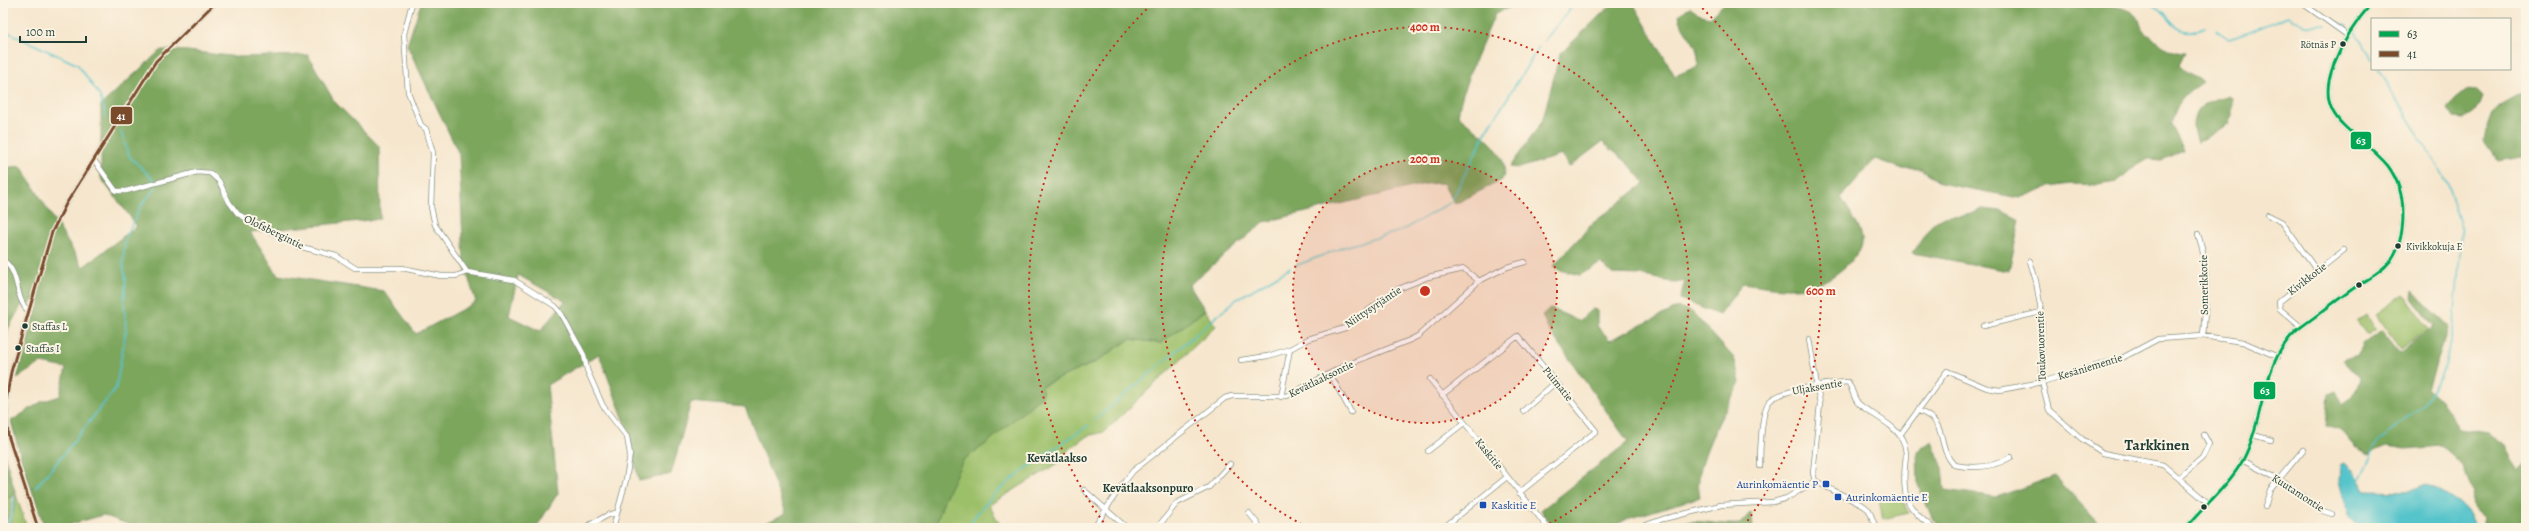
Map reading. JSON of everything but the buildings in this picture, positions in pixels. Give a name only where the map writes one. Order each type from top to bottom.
[{"type":"street","points":[[38,528],[5,426],[8,388],[28,311],[58,216],[156,61],[215,3]]},
{"type":"street","points":[[412,3],[404,34],[408,92],[421,124],[426,129],[434,153],[431,207],[435,225],[467,272],[514,280],[555,306],[561,313],[584,355],[587,370],[603,406],[627,438],[630,454],[626,480],[613,528]]},
{"type":"street","points":[[2302,3],[2347,35]]},
{"type":"street","points":[[2186,528],[2242,460],[2253,435],[2267,384],[2278,357],[2288,340],[2301,327],[2385,266],[2398,248],[2401,236],[2403,203],[2395,177],[2387,166],[2342,126],[2335,116],[2328,98],[2328,78],[2347,35],[2372,3]]},
{"type":"street","name":"Olofsbergintie","points":[[94,160],[113,190],[116,191],[126,191],[197,172],[210,173],[219,181],[229,202],[238,214],[298,246],[336,256],[355,268],[402,268],[441,276],[456,276],[467,272]]},
{"type":"street","points":[[2268,215],[2282,222],[2318,271]]},
{"type":"street","name":"Somerikkotie","points":[[2198,234],[2205,253],[2206,269],[2203,336]]},
{"type":"street","name":"Kivikkotie","points":[[2301,327],[2277,305],[2344,250]]},
{"type":"street","points":[[3,260],[14,273],[22,304],[28,311]]},
{"type":"street","name":"Toukovuorentie","points":[[2030,261],[2041,312],[2042,382],[2049,410],[2086,442],[2098,450],[2114,456],[2163,465],[2180,477],[2208,502]]},
{"type":"street","name":"Kevätlaaksontie","points":[[1094,528],[1133,471],[1224,398],[1232,396],[1282,398],[1330,374],[1418,336],[1479,281],[1507,267],[1525,262]]},
{"type":"street","name":"Niittysyrjäntie","points":[[1241,360],[1268,356],[1290,349],[1308,340],[1352,324],[1396,290],[1428,277],[1464,269],[1479,281]]},
{"type":"street","points":[[1983,326],[2041,312]]},
{"type":"street","name":"Puimatie","points":[[1442,395],[1518,336],[1596,431],[1519,493]]},
{"type":"street","name":"Kesäniementie","points":[[1919,411],[1947,371],[1987,388],[2000,390],[2042,382],[2122,358],[2158,339],[2203,336],[2243,342],[2278,357]]},
{"type":"street","points":[[1809,339],[1818,387],[1820,418],[1813,472],[1815,481]]},
{"type":"street","points":[[1282,398],[1290,349]]},
{"type":"street","points":[[1330,374],[1351,412]]},
{"type":"street","name":"Kaskitie","points":[[1430,379],[1548,528]]},
{"type":"street","points":[[1523,411],[1556,382]]},
{"type":"street","name":"Uljaksentie","points":[[1760,466],[1760,451],[1768,403],[1776,394],[1848,382],[1858,403],[1900,435]]},
{"type":"street","points":[[1933,528],[1914,512],[1906,500],[1904,486],[1906,448],[1900,435],[1919,411],[1929,415],[1937,422],[1945,451],[1954,465],[1990,466],[2011,457]]},
{"type":"street","points":[[1428,451],[1464,423]]},
{"type":"street","points":[[2180,477],[2206,452],[2209,444],[2204,435]]},
{"type":"street","points":[[2253,435],[2271,440]]},
{"type":"street","points":[[2265,507],[2270,490],[2303,450]]},
{"type":"street","name":"Kuutamontie","points":[[2242,460],[2277,480],[2320,510],[2332,514]]},
{"type":"street","points":[[1157,528],[1177,503],[1209,487],[1230,464]]},
{"type":"street","points":[[1443,528],[1507,477]]},
{"type":"street","points":[[1638,528],[1663,519],[1721,505],[1773,502],[1787,498],[1815,481]]},
{"type":"street","points":[[1815,481],[1864,506],[1869,510],[1876,528]]},
{"type":"street","points":[[1084,490],[1127,528]]},
{"type":"street","points":[[584,528],[608,514],[616,513]]},
{"type":"street","points":[[1249,513],[1260,528]]},
{"type":"green space","points":[[421,3],[1519,3],[1495,14],[1464,89],[1458,115],[1483,135],[1498,152],[1503,161],[1504,170],[1502,180],[1455,204],[1443,183],[1425,184],[1264,222],[1189,285],[1205,310],[1161,343],[1130,339],[1096,362],[1041,386],[1043,395],[987,443],[963,460],[944,500],[935,528],[756,528],[786,513],[745,407],[691,402],[671,474],[639,481],[626,425],[599,354],[547,385],[558,493],[536,528],[138,528],[103,515],[58,528],[45,528],[22,462],[11,421],[41,402],[60,396],[66,368],[41,363],[17,378],[39,300],[38,295],[30,304],[22,304],[8,329],[3,369],[3,168],[21,166],[83,267],[137,226],[101,178],[101,105],[161,50],[188,51],[238,57],[308,55],[334,101],[379,146],[380,219],[250,232],[278,275],[384,291],[416,334],[476,302],[464,264],[459,154],[407,45]],"holes":[[[518,275],[565,301],[540,331],[509,316]]]},
{"type":"green space","points":[[1613,3],[1633,3],[1675,76],[1698,66],[1698,57],[1694,43],[1684,28],[1679,14],[1691,7],[1698,14],[1710,17],[1725,3],[2074,3],[2090,6],[2123,8],[2130,11],[2137,16],[2143,30],[2152,38],[2169,49],[2180,53],[2185,53],[2179,65],[2182,69],[2203,82],[2186,95],[2178,105],[2173,117],[2171,125],[2184,150],[2162,160],[2149,159],[2135,166],[2117,182],[2098,185],[2073,184],[2048,187],[2019,198],[1940,183],[1922,169],[1900,168],[1875,159],[1841,197],[1856,223],[1862,238],[1862,246],[1852,260],[1837,274],[1824,281],[1799,288],[1773,287],[1743,283],[1719,315],[1680,299],[1685,281],[1675,283],[1641,275],[1612,274],[1601,263],[1580,275],[1559,270],[1553,266],[1593,223],[1645,183],[1628,163],[1602,142],[1569,167],[1562,155],[1519,168],[1510,167],[1542,122],[1560,54]]},
{"type":"green space","points":[[2466,90],[2477,91],[2483,97],[2480,105],[2464,119],[2453,118],[2447,109],[2455,99]]},
{"type":"green space","points":[[2526,90],[2526,156],[2498,161],[2484,141],[2489,120],[2496,108]]},
{"type":"green space","points":[[2227,96],[2232,98],[2232,116],[2228,124],[2197,143],[2193,124],[2197,111],[2209,102]]},
{"type":"green space","points":[[1982,209],[2002,211],[2020,220],[2009,271],[1913,253],[1928,229],[1936,221],[1945,217],[1970,214]]},
{"type":"green space","points":[[2412,291],[2449,326],[2428,388],[2440,400],[2459,429],[2489,433],[2504,444],[2518,472],[2526,464],[2526,528],[2482,528],[2484,517],[2473,507],[2472,501],[2474,493],[2462,465],[2441,446],[2406,449],[2387,446],[2368,454],[2350,441],[2343,432],[2337,428],[2326,426],[2329,394],[2336,391],[2343,405],[2354,393],[2360,378],[2343,360],[2357,355],[2363,344],[2382,330],[2400,353],[2434,326],[2411,297]]},
{"type":"green space","points":[[2404,294],[2429,329],[2401,349],[2376,314]]},
{"type":"green space","points":[[1679,307],[1692,312],[1734,358],[1740,382],[1711,438],[1705,455],[1700,470],[1700,497],[1627,519],[1610,528],[1554,528],[1541,510],[1628,442],[1547,327],[1542,315],[1550,308],[1579,321],[1592,309],[1597,310],[1597,326],[1610,340]]},
{"type":"green space","points":[[1205,310],[1216,326],[1104,432],[1087,436],[1067,451],[1057,464],[989,505],[1002,528],[935,528],[943,499],[963,460],[987,443],[1041,386],[1096,362],[1130,339],[1161,343]]},
{"type":"green space","points":[[2367,315],[2376,329],[2367,335],[2357,322]]},
{"type":"green space","points":[[1932,441],[1943,468],[1945,490],[1997,497],[2055,476],[2103,528],[1948,528],[1933,520],[1918,485],[1917,451]]},
{"type":"green space","points":[[3,450],[16,495],[3,500]]},
{"type":"green space","points":[[16,495],[26,528],[8,528],[13,513]]},
{"type":"green space","points":[[1892,495],[1902,498],[1908,513],[1883,519],[1878,496]]},
{"type":"green space","points":[[12,496],[10,513],[3,528],[3,500]]},
{"type":"green space","points":[[1751,512],[1753,528],[1664,528],[1683,522],[1740,524]]},
{"type":"water","points":[[2344,463],[2360,479],[2367,491],[2407,492],[2426,484],[2433,487],[2449,496],[2463,507],[2473,520],[2475,528],[2360,528],[2350,518],[2339,481],[2340,465]]},
{"type":"waterway","points":[[1544,41],[1575,3]]},
{"type":"waterway","points":[[2150,3],[2159,9],[2174,26],[2179,29],[2194,31],[2206,27]]},
{"type":"waterway","points":[[2216,30],[2229,39],[2288,16],[2301,24],[2315,26],[2326,25]]},
{"type":"waterway","points":[[2336,22],[2348,26]]},
{"type":"waterway","points":[[3,30],[78,65],[100,96],[106,117]]},
{"type":"waterway","points":[[2355,32],[2371,57]]},
{"type":"waterway","points":[[1295,266],[1344,247],[1401,231],[1451,202],[1485,134],[1539,47]]},
{"type":"waterway","points":[[2360,479],[2378,441],[2422,405],[2438,383],[2445,365],[2454,324],[2462,231],[2447,182],[2379,70]]},
{"type":"waterway","points":[[121,132],[129,156],[155,181]]},
{"type":"waterway","points":[[35,488],[116,388],[126,330],[124,301],[126,280],[123,264],[125,240],[140,207],[156,187]]},
{"type":"waterway","points":[[1094,421],[1237,299],[1290,268]]},
{"type":"waterway","points":[[968,528],[977,513],[1005,485],[1039,459],[1089,425]]},
{"type":"waterway","points":[[5,528],[12,513],[14,498]]},
{"type":"transit line","name":"41","points":[[38,528],[8,435],[6,401],[11,372],[52,232],[66,204],[156,61],[215,3]]},
{"type":"transit line","name":"63","points":[[2186,528],[2224,487],[2243,460],[2256,426],[2271,371],[2278,355],[2288,340],[2301,327],[2350,291],[2375,275],[2391,260],[2399,244],[2403,207],[2400,189],[2395,177],[2388,166],[2342,123],[2333,112],[2329,99],[2329,84],[2334,64],[2341,47],[2360,17],[2372,3]]},
{"type":"place","name":"Rötnäs P","points":[[2343,44]]},
{"type":"place","name":"Kivikkokuja E","points":[[2398,246]]},
{"type":"place","name":"Staffas L","points":[[25,326]]},
{"type":"place","name":"Staffas I","points":[[18,348]]},
{"type":"place","name":"Aurinkomäentie P","points":[[1826,484]]},
{"type":"place","name":"Aurinkomäentie E","points":[[1838,497]]},
{"type":"place","name":"Kaskitie E","points":[[1483,505]]},
{"type":"district","name":"Tarkkinen","points":[[2157,445]]},
{"type":"district","name":"Kevätlaakso","points":[[1057,458]]},
{"type":"district","name":"Kevätlaaksonpuro","points":[[1148,488]]}]
